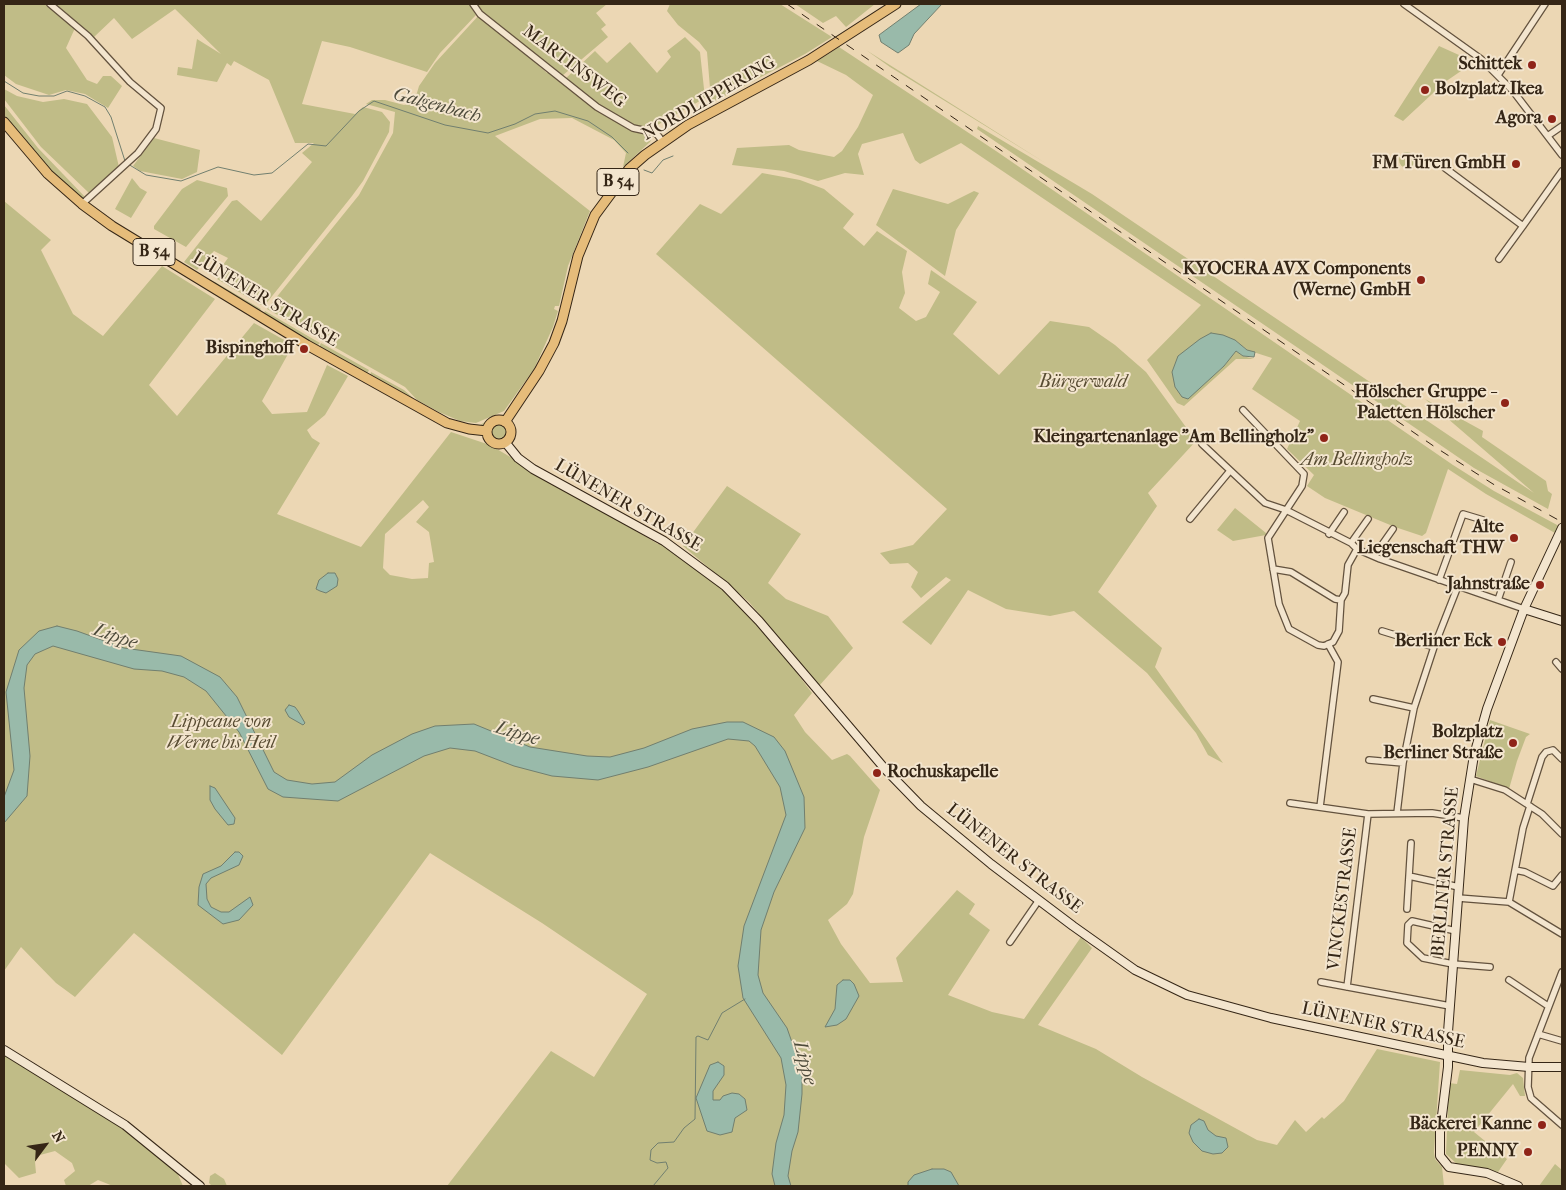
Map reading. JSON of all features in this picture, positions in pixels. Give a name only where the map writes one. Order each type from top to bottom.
[{"type":"main road","name":"NORDLIPPERING","points":[[505,422],[540,370],[554,342],[562,321],[578,256],[595,215],[629,170],[663,142],[810,60],[896,4]]},
{"type":"main road","name":"LÜNENER STRASSE","points":[[4,122],[48,174],[82,204],[151,250],[307,346],[447,422],[469,429],[487,431]]},
{"type":"main road","points":[[495,420],[505,422],[511,433],[505,442],[499,444],[492,442],[488,437],[487,431],[489,424],[495,420]]},
{"type":"main road","name":"LÜNENER STRASSE","points":[[505,442],[518,458],[533,469],[664,541],[724,586],[759,621],[885,769],[916,801],[947,829],[1039,900],[1135,970],[1187,995],[1271,1018],[1483,1063],[1528,1067],[1562,1067]]},
{"type":"main road","name":"BERLINER STRASSE","points":[[1518,1186],[1486,1174],[1449,1167],[1442,1160],[1439,1148],[1444,1084],[1448,1067],[1447,1056],[1458,888],[1464,818],[1470,779],[1484,719],[1524,609],[1562,528]]},
{"type":"main road","points":[[1524,609],[1562,621]]},
{"type":"main road","points":[[4,1050],[125,1125],[200,1186]]},
{"type":"street","points":[[50,4],[88,36],[130,82],[160,107],[160,118],[156,129],[130,162],[82,204]]},
{"type":"street","name":"MARTINSWEG","points":[[473,4],[480,14],[597,107],[633,128],[656,132],[663,142]]},
{"type":"street","points":[[1404,4],[1459,41],[1498,75],[1514,91],[1562,155]]},
{"type":"street","points":[[1498,75],[1545,4]]},
{"type":"street","points":[[1548,135],[1562,126]]},
{"type":"street","points":[[1445,168],[1523,226]]},
{"type":"street","points":[[1499,259],[1562,171]]},
{"type":"street","points":[[1243,410],[1304,474],[1302,486],[1268,538],[1282,617],[1289,629],[1318,645],[1328,644],[1339,631],[1341,600],[1345,593],[1348,564],[1357,549]]},
{"type":"street","points":[[1202,444],[1229,472],[1265,503],[1286,510],[1329,534],[1351,543],[1357,549],[1374,556],[1524,609]]},
{"type":"street","points":[[1190,518],[1229,472]]},
{"type":"street","points":[[1329,534],[1344,512]]},
{"type":"street","points":[[1439,580],[1463,514],[1483,520]]},
{"type":"street","points":[[1351,543],[1368,519]]},
{"type":"street","points":[[1374,556],[1393,529]]},
{"type":"street","points":[[1498,600],[1511,562]]},
{"type":"street","points":[[1273,569],[1284,569],[1291,572],[1335,600],[1341,600]]},
{"type":"street","points":[[1397,813],[1403,763],[1414,708],[1434,646],[1458,586]]},
{"type":"street","points":[[1382,631],[1434,646]]},
{"type":"street","points":[[1320,807],[1338,662],[1328,644]]},
{"type":"street","points":[[1556,662],[1562,669]]},
{"type":"street","points":[[1373,699],[1414,708]]},
{"type":"street","points":[[1509,902],[1528,805],[1542,757],[1546,752],[1553,750],[1562,759]]},
{"type":"street","points":[[1369,760],[1403,763]]},
{"type":"street","points":[[1470,779],[1505,790],[1528,805],[1562,834]]},
{"type":"street","points":[[1290,803],[1368,814],[1432,813],[1464,818]]},
{"type":"street","name":"VINCKESTRASSE","points":[[1347,987],[1368,814]]},
{"type":"street","points":[[1407,909],[1411,843]]},
{"type":"street","points":[[1515,870],[1525,872],[1554,886],[1562,875]]},
{"type":"street","points":[[1409,876],[1458,888]]},
{"type":"street","points":[[1458,898],[1509,902],[1562,934]]},
{"type":"street","points":[[1010,942],[1039,900]]},
{"type":"street","points":[[1456,931],[1412,922],[1408,924],[1407,943],[1419,956],[1453,964],[1490,967]]},
{"type":"street","points":[[1562,972],[1548,1006],[1528,1067],[1528,1087],[1531,1098],[1562,1125]]},
{"type":"street","points":[[1509,980],[1548,1006]]},
{"type":"street","points":[[1321,982],[1450,1006]]},
{"type":"street","points":[[1538,1034],[1562,1042]]},
{"type":"green space","points":[[4,4],[45,4],[75,28],[66,48],[87,80],[97,84],[103,76],[111,76],[122,86],[108,108],[85,94],[66,90],[49,95],[16,84],[4,75]]},
{"type":"green space","points":[[55,4],[469,4],[476,15],[440,53],[427,72],[350,47],[322,41],[302,104],[355,114],[363,107],[382,112],[390,122],[389,132],[363,181],[352,196],[265,305],[261,305],[217,279],[221,275],[220,269],[228,258],[214,251],[197,270],[184,262],[232,201],[237,200],[261,221],[312,162],[302,153],[314,143],[295,143],[269,80],[234,61],[231,66],[227,63],[217,82],[177,75],[178,67],[192,69],[197,39],[221,54],[175,9],[132,39],[114,18],[94,37]]},
{"type":"green space","points":[[477,4],[607,4],[596,13],[606,25],[601,29],[608,37],[562,76],[483,12]]},
{"type":"green space","points":[[670,4],[780,4],[832,37],[805,54],[713,102],[711,100],[707,52],[699,42],[678,25],[667,11]]},
{"type":"green space","points":[[795,4],[875,4],[846,27],[836,16],[823,23]]},
{"type":"green space","points":[[480,14],[547,73],[551,71],[633,128],[654,134],[650,142],[623,167],[626,153],[614,140],[572,118],[540,119],[495,136],[590,211],[568,266],[559,306],[555,306],[554,309],[558,311],[553,327],[534,369],[504,411],[476,423],[460,421],[417,400],[405,387],[267,309],[359,195],[393,133],[395,112],[366,104],[372,100],[385,100],[404,105],[414,103],[419,86],[435,63]]},
{"type":"green space","points":[[685,37],[700,52],[705,98],[654,127],[636,126],[600,105],[565,79],[595,51],[607,63],[630,42],[657,73],[671,57],[667,51]]},
{"type":"green space","points":[[1439,46],[1459,55],[1469,63],[1471,69],[1461,71],[1445,82],[1403,121],[1394,116]]},
{"type":"green space","name":"Am Bellingholz","points":[[839,47],[996,151],[1453,465],[1494,491],[1559,526],[1555,533],[1486,494],[1448,469],[1426,533],[1422,536],[1325,498],[1307,486],[1314,475],[1287,449],[1300,421],[1252,389],[1272,358],[1247,350],[1235,340],[1205,382],[1224,366],[1236,350],[1243,356],[1254,359],[1236,359],[1184,406],[1177,403],[1147,360],[1201,305],[961,143],[920,164],[915,160],[903,133],[862,144],[858,154],[864,175],[845,173],[818,181],[784,171],[732,165],[737,148],[789,145],[799,150],[834,157],[842,151],[858,127],[873,95],[846,75],[817,61]]},
{"type":"green space","points":[[866,50],[1047,164],[890,67]]},
{"type":"green space","points":[[4,89],[17,96],[43,102],[64,99],[87,104],[112,137],[119,167],[89,193],[41,147],[4,99]]},
{"type":"green space","points":[[4,105],[38,148],[86,198],[82,199],[55,176],[15,131],[4,115]]},
{"type":"green space","points":[[978,126],[1092,194],[1534,493],[1425,399],[1483,431],[1482,437],[1546,481],[1548,491],[1552,494],[1548,509],[1474,468],[977,129]]},
{"type":"green space","points":[[154,138],[200,150],[197,172],[182,179],[140,171],[133,166]]},
{"type":"green space","points":[[1407,152],[1413,154],[1415,160],[1413,166],[1407,168],[1401,166],[1399,160],[1401,154]]},
{"type":"green space","name":"Bürgerwald","points":[[762,173],[800,180],[824,189],[854,214],[843,228],[864,246],[877,231],[907,251],[902,272],[905,293],[899,308],[916,321],[926,317],[940,292],[928,284],[931,270],[977,302],[953,334],[999,375],[1050,321],[1089,327],[1115,345],[1146,372],[1196,441],[1148,493],[1157,506],[1098,592],[1162,648],[1155,667],[1223,763],[1208,755],[1196,733],[1147,673],[1074,611],[1050,616],[1006,609],[968,590],[931,645],[902,622],[951,580],[946,577],[921,598],[911,587],[918,572],[908,563],[890,564],[880,553],[913,545],[947,509],[656,254],[700,204],[721,214]]},
{"type":"green space","points":[[132,178],[140,188],[147,192],[131,218],[115,209]]},
{"type":"green space","points":[[197,180],[227,188],[228,196],[186,247],[154,229],[154,226],[182,189]]},
{"type":"green space","points":[[893,189],[948,204],[974,191],[979,193],[956,230],[945,276],[876,225]]},
{"type":"green space","name":"Lippeaue von Werne bis Heil","points":[[4,201],[51,240],[41,250],[73,314],[103,336],[162,266],[215,299],[149,385],[177,416],[254,323],[293,345],[262,401],[272,414],[307,412],[327,365],[348,376],[325,415],[307,430],[312,438],[320,443],[277,514],[361,547],[451,432],[490,445],[658,544],[674,550],[726,590],[724,592],[743,609],[781,652],[812,693],[794,715],[805,732],[832,760],[847,754],[850,756],[880,790],[864,837],[853,894],[847,904],[828,920],[841,944],[870,983],[903,982],[896,958],[957,890],[975,904],[969,914],[990,930],[948,995],[992,1012],[1024,1019],[1081,937],[1092,948],[1038,1025],[1096,1049],[1142,1077],[1257,1140],[1277,1145],[1295,1120],[1306,1132],[1322,1117],[1324,1119],[1344,1101],[1377,1049],[1440,1062],[1434,1152],[1435,1159],[1442,1167],[1444,1186],[447,1186],[551,1051],[594,1077],[647,994],[542,923],[430,853],[282,1055],[134,933],[75,997],[56,983],[21,947],[4,971]],"holes":[[[423,500],[429,507],[416,522],[429,532],[434,562],[429,563],[428,578],[412,579],[390,575],[383,568],[385,534]]]},
{"type":"green space","points":[[211,281],[215,282],[261,309],[258,312]]},
{"type":"green space","points":[[265,311],[320,343],[317,346],[263,315]]},
{"type":"green space","points":[[321,343],[369,370],[367,374],[319,347]]},
{"type":"green space","points":[[371,372],[404,390],[419,403],[457,422],[480,425],[490,419],[506,414],[480,426],[456,423],[417,404],[370,375]]},
{"type":"green space","points":[[495,423],[503,423],[508,428],[506,439],[495,441],[490,436],[490,428]]},
{"type":"green space","points":[[727,486],[801,534],[768,583],[786,599],[828,616],[853,648],[819,686],[749,602],[683,546]]},
{"type":"green space","points":[[1235,508],[1266,533],[1266,535],[1233,541],[1217,530]]},
{"type":"green space","points":[[1490,720],[1530,734],[1526,737],[1509,789],[1476,776]]},
{"type":"green space","points":[[4,1055],[119,1126],[177,1172],[183,1186],[113,1186],[98,1180],[88,1186],[66,1186],[64,1180],[75,1171],[72,1163],[55,1151],[40,1155],[35,1162],[36,1173],[19,1178],[4,1163]]},
{"type":"green space","points":[[1460,1070],[1510,1075],[1517,1073],[1523,1078],[1525,1096],[1520,1096],[1513,1084],[1474,1132],[1507,1159],[1498,1172],[1457,1164],[1446,1154],[1449,1083],[1457,1084]]},
{"type":"green space","points":[[1555,1164],[1562,1170],[1562,1186],[1539,1186]]},
{"type":"green space","points":[[215,1173],[224,1179],[227,1186],[212,1186],[209,1183],[210,1176]]},
{"type":"shaded area","points":[[921,4],[942,4],[914,34],[909,45],[898,53],[881,42],[879,35]]},
{"type":"shaded area","points":[[1211,333],[1235,340],[1247,350],[1255,352],[1254,357],[1243,356],[1236,351],[1224,366],[1188,399],[1182,397],[1175,387],[1172,372],[1178,356]]},
{"type":"shaded area","points":[[328,573],[335,573],[338,579],[337,586],[326,593],[316,589],[319,580]]},
{"type":"shaded area","points":[[57,626],[124,648],[181,656],[220,677],[237,697],[274,772],[287,780],[312,784],[335,782],[372,755],[412,734],[435,726],[474,724],[530,747],[587,756],[610,757],[644,748],[692,729],[727,722],[743,722],[774,737],[785,751],[804,797],[805,828],[774,892],[761,930],[758,975],[763,993],[787,1028],[802,1071],[802,1094],[798,1132],[792,1151],[788,1176],[791,1186],[775,1186],[772,1174],[776,1143],[784,1115],[786,1085],[781,1058],[743,998],[738,966],[744,926],[786,815],[780,787],[755,746],[749,741],[728,739],[648,767],[598,780],[552,776],[514,766],[475,751],[450,748],[424,756],[338,801],[283,797],[268,789],[239,732],[206,691],[184,677],[162,671],[134,669],[53,646],[35,654],[27,665],[24,688],[30,756],[27,796],[4,823],[4,797],[14,770],[6,692],[19,650],[39,631]]},
{"type":"shaded area","points":[[289,705],[295,707],[298,711],[305,723],[303,725],[289,717],[285,710]]},
{"type":"shaded area","points":[[210,786],[215,788],[235,818],[234,824],[228,825],[215,809],[210,800]]},
{"type":"shaded area","points":[[235,852],[239,852],[243,856],[239,865],[211,878],[206,884],[207,899],[211,907],[221,912],[229,912],[250,897],[253,905],[239,920],[223,924],[198,905],[199,887],[203,874],[221,866]]},
{"type":"shaded area","points":[[843,980],[850,980],[854,984],[859,996],[846,1019],[837,1025],[825,1027],[835,1009],[837,985]]},
{"type":"shaded area","points":[[718,1062],[724,1066],[724,1075],[713,1091],[713,1100],[720,1100],[723,1096],[732,1093],[739,1094],[745,1099],[747,1110],[735,1118],[732,1132],[720,1135],[707,1131],[696,1098],[710,1065]]},
{"type":"shaded area","points":[[1199,1119],[1204,1121],[1208,1130],[1216,1136],[1226,1138],[1228,1147],[1222,1153],[1213,1154],[1202,1151],[1193,1142],[1189,1133],[1191,1125]]},
{"type":"shaded area","points":[[932,1169],[944,1169],[951,1172],[959,1186],[908,1186],[908,1182],[914,1175]]},
{"type":"waterway","name":"Galgenbach","points":[[4,81],[23,93],[54,96],[67,91],[85,96],[105,107],[111,117],[125,161]]},
{"type":"waterway","name":"Galgenbach","points":[[128,164],[146,175],[181,181],[218,167],[254,175],[272,173],[308,144],[326,146],[359,111],[374,101],[445,125],[488,133],[515,124],[535,114],[555,111],[588,121],[612,137],[628,153]]},
{"type":"waterway","name":"Galgenbach","points":[[644,170],[652,173],[663,160],[673,156]]},
{"type":"waterway","points":[[653,1186],[668,1168],[666,1162],[657,1163],[650,1160],[651,1150],[658,1143],[674,1142],[684,1128],[695,1119],[696,1037],[708,1040],[722,1013],[745,999]]},
{"type":"railway","points":[[787,4],[1435,447],[1493,484],[1562,522]]},
{"type":"place","name":"Schittek","points":[[1532,65]]},
{"type":"place","name":"Bolzplatz Ikea","points":[[1425,90]]},
{"type":"place","name":"Agora","points":[[1552,119]]},
{"type":"place","name":"FM Türen GmbH","points":[[1516,164]]},
{"type":"place","name":"KYOCERA AVX Components (Werne) GmbH","points":[[1421,280]]},
{"type":"place","name":"Bispinghoff","points":[[304,349]]},
{"type":"place","name":"Hölscher Gruppe - Paletten Hölscher","points":[[1505,403]]},
{"type":"place","name":"Kleingartenanlage \"Am Bellingholz\"","points":[[1324,438]]},
{"type":"place","name":"Alte Liegenschaft THW","points":[[1514,538]]},
{"type":"place","name":"Jahnstraße","points":[[1540,585]]},
{"type":"place","name":"Berliner Eck","points":[[1502,642]]},
{"type":"place","name":"Bolzplatz Berliner Straße","points":[[1513,743]]},
{"type":"place","name":"Rochuskapelle","points":[[877,773]]},
{"type":"place","name":"Bäckerei Kanne","points":[[1542,1125]]},
{"type":"place","name":"PENNY","points":[[1528,1152]]},
{"type":"water label","name":"Lippe","points":[[115,637]]},
{"type":"water label","name":"Lippe","points":[[517,734]]},
{"type":"water label","name":"Lippe","points":[[804,1063]]}]
